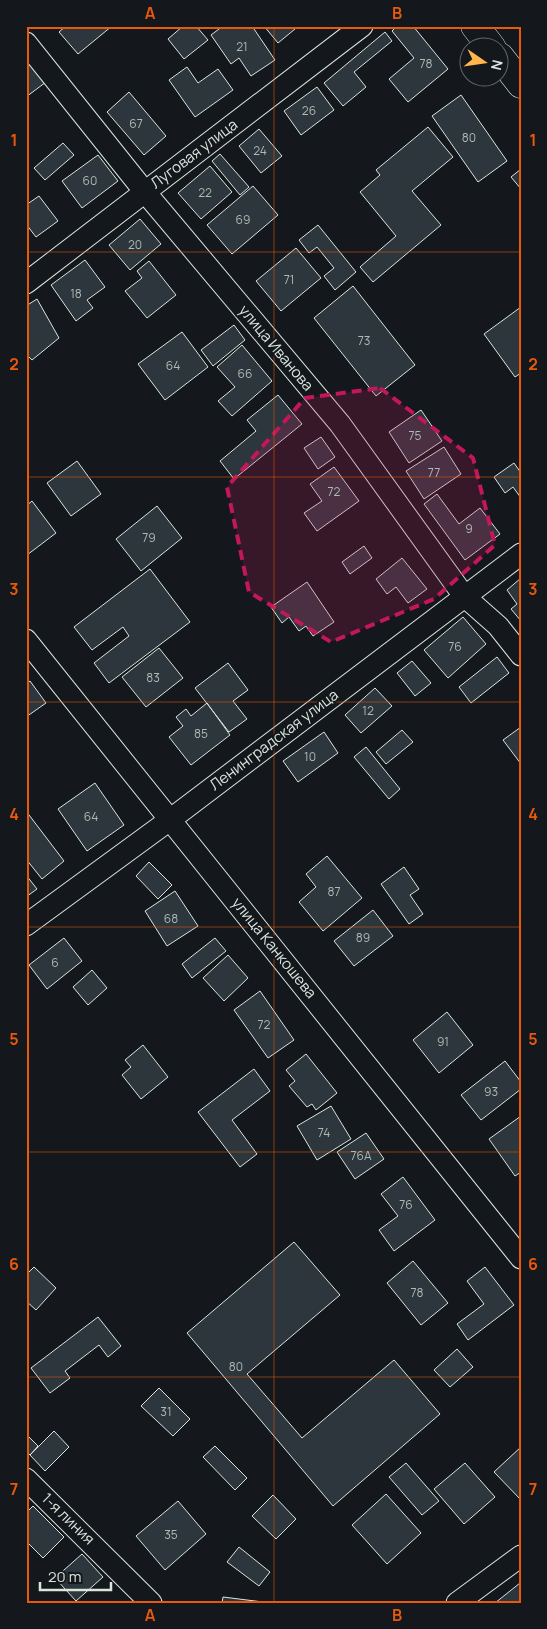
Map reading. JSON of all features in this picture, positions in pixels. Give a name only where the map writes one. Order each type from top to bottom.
[{"type":"street","name":"Луговая улица","points":[[26,283],[362,26]]},
{"type":"street","points":[[475,26],[484,38]]},
{"type":"street","name":"улица Иванова","points":[[26,43],[145,192],[340,424],[464,596],[498,626],[521,655]]},
{"type":"street","points":[[510,70],[521,84]]},
{"type":"street","name":"Ленинградская улица","points":[[26,924],[171,819],[521,554]]},
{"type":"street","name":"улица Канкошева","points":[[26,640],[521,1258]]},
{"type":"street","name":"1-я линия","points":[[26,1479],[151,1603]]},
{"type":"street","points":[[457,1603],[521,1556]]},
{"type":"highlighted area","points":[[380,388],[473,458],[495,545],[434,599],[331,642],[249,592],[227,487],[305,398]]},
{"type":"building","points":[[66,26],[112,26],[78,54],[59,32]]},
{"type":"building","points":[[183,26],[196,26],[208,40],[184,59],[168,39]]},
{"type":"building","points":[[223,26],[252,26],[275,60],[251,76],[239,58],[231,64],[211,35]]},
{"type":"building","points":[[264,26],[292,26],[295,29],[278,43]]},
{"type":"building","points":[[397,26],[413,26],[448,69],[408,102],[389,79],[414,58],[392,31]]},
{"type":"building","points":[[385,32],[392,41],[354,72],[366,87],[343,106],[324,83]]},
{"type":"building","points":[[32,63],[46,82],[26,97],[26,67]]},
{"type":"building","points":[[187,67],[198,83],[218,69],[233,90],[195,117],[169,80]]},
{"type":"building","points":[[317,87],[334,110],[301,135],[284,111]]},
{"type":"building","points":[[129,92],[166,136],[144,155],[107,112]]},
{"type":"building","points":[[461,95],[507,161],[478,182],[432,116]]},
{"type":"building","points":[[428,127],[453,157],[412,191],[441,225],[373,282],[360,267],[396,236],[360,192],[380,175],[376,170]]},
{"type":"building","points":[[259,129],[282,156],[261,173],[239,146]]},
{"type":"building","points":[[63,143],[74,155],[45,180],[34,168]]},
{"type":"building","points":[[220,154],[249,187],[240,195],[212,161]]},
{"type":"building","points":[[98,155],[118,181],[82,208],[62,181]]},
{"type":"building","points":[[210,166],[232,192],[201,219],[178,193]]},
{"type":"building","points":[[521,169],[521,189],[511,177]]},
{"type":"building","points":[[253,186],[278,215],[232,254],[207,225]]},
{"type":"building","points":[[39,196],[58,221],[36,237],[26,224],[26,205]]},
{"type":"building","points":[[140,219],[161,244],[130,270],[109,245]]},
{"type":"building","points":[[318,225],[356,272],[335,290],[324,276],[334,268],[317,247],[309,253],[299,240]]},
{"type":"building","points":[[296,248],[321,278],[281,311],[256,281]]},
{"type":"building","points":[[85,260],[105,287],[87,300],[93,308],[76,321],[51,285]]},
{"type":"building","points":[[149,261],[176,295],[147,318],[125,291],[142,278],[137,271]]},
{"type":"building","points":[[353,286],[415,365],[376,396],[314,318]]},
{"type":"building","points":[[37,299],[59,338],[32,360],[26,354],[26,306]]},
{"type":"building","points":[[521,307],[521,373],[515,377],[484,334]]},
{"type":"building","points":[[234,325],[245,340],[213,366],[201,350]]},
{"type":"building","points":[[182,332],[208,367],[165,400],[138,364]]},
{"type":"building","points":[[242,345],[272,381],[232,416],[218,401],[235,387],[217,367]]},
{"type":"building","points":[[278,395],[302,424],[234,479],[220,461],[256,431],[247,420]]},
{"type":"building","points":[[421,410],[442,441],[409,463],[389,432]]},
{"type":"building","points":[[321,437],[335,457],[318,469],[304,448]]},
{"type":"building","points":[[444,447],[461,474],[424,499],[406,471]]},
{"type":"building","points":[[77,461],[101,494],[71,516],[47,483]]},
{"type":"building","points":[[514,463],[521,473],[521,498],[513,487],[505,493],[494,477]]},
{"type":"building","points":[[334,467],[359,501],[317,531],[304,513],[322,501],[310,484]]},
{"type":"building","points":[[437,494],[459,524],[480,508],[500,534],[465,560],[424,504]]},
{"type":"building","points":[[32,501],[56,533],[27,555],[26,506]]},
{"type":"building","points":[[157,506],[182,538],[141,571],[116,539]]},
{"type":"building","points":[[364,546],[372,558],[350,574],[342,562]]},
{"type":"building","points":[[402,558],[427,589],[408,603],[396,587],[387,594],[376,579]]},
{"type":"building","points":[[150,569],[190,622],[109,683],[94,663],[129,636],[123,627],[92,650],[74,627]]},
{"type":"building","points":[[521,578],[521,621],[511,609],[517,604],[507,590]]},
{"type":"building","points":[[307,582],[334,622],[313,636],[306,626],[299,631],[289,617],[282,623],[271,607]]},
{"type":"building","points":[[463,617],[486,644],[448,678],[424,650]]},
{"type":"building","points":[[159,648],[183,678],[146,707],[122,677]]},
{"type":"building","points":[[497,657],[509,673],[471,703],[459,687]]},
{"type":"building","points":[[412,661],[431,683],[415,696],[397,673]]},
{"type":"building","points":[[228,663],[248,690],[233,701],[247,719],[229,732],[195,688]]},
{"type":"building","points":[[30,681],[46,703],[26,717],[26,684]]},
{"type":"building","points":[[375,688],[392,706],[361,733],[345,715]]},
{"type":"building","points":[[207,703],[230,735],[191,765],[169,737],[183,726],[176,717],[186,709],[191,716]]},
{"type":"building","points":[[521,727],[521,764],[503,740]]},
{"type":"building","points":[[402,730],[413,742],[386,764],[376,752]]},
{"type":"building","points":[[324,732],[338,753],[298,782],[283,761]]},
{"type":"building","points":[[366,747],[400,789],[389,799],[354,757]]},
{"type":"building","points":[[95,783],[124,825],[87,851],[58,809]]},
{"type":"building","points":[[26,811],[64,861],[42,879],[26,859]]},
{"type":"building","points":[[327,856],[362,898],[323,931],[299,902],[316,887],[306,874]]},
{"type":"building","points":[[149,862],[172,885],[158,899],[136,876]]},
{"type":"building","points":[[404,867],[419,889],[410,895],[423,914],[409,924],[381,884]]},
{"type":"building","points":[[26,875],[37,889],[26,897]]},
{"type":"building","points":[[175,891],[198,926],[167,946],[145,911]]},
{"type":"building","points":[[373,910],[393,936],[354,966],[334,941]]},
{"type":"building","points":[[64,938],[82,961],[47,989],[29,965]]},
{"type":"building","points":[[215,938],[226,951],[192,978],[182,964]]},
{"type":"building","points":[[228,955],[248,978],[224,1001],[203,978]]},
{"type":"building","points":[[92,970],[107,988],[88,1005],[73,987]]},
{"type":"building","points":[[260,991],[294,1040],[268,1058],[234,1010]]},
{"type":"building","points":[[447,1012],[473,1045],[439,1073],[413,1040]]},
{"type":"building","points":[[143,1045],[168,1077],[141,1099],[122,1075],[131,1067],[125,1060]]},
{"type":"building","points":[[306,1054],[337,1093],[316,1110],[312,1104],[307,1107],[289,1086],[295,1081],[286,1070]]},
{"type":"building","points":[[505,1061],[521,1082],[521,1089],[481,1120],[461,1095]]},
{"type":"building","points":[[254,1069],[270,1091],[232,1120],[257,1154],[240,1167],[198,1112]]},
{"type":"building","points":[[331,1106],[351,1139],[317,1160],[297,1126]]},
{"type":"building","points":[[521,1116],[521,1172],[515,1176],[489,1139]]},
{"type":"building","points":[[366,1133],[384,1159],[355,1179],[337,1152]]},
{"type":"building","points":[[403,1177],[435,1220],[394,1251],[379,1230],[398,1216],[381,1194]]},
{"type":"building","points":[[294,1242],[340,1295],[247,1374],[302,1438],[394,1360],[440,1414],[333,1506],[187,1333]]},
{"type":"building","points":[[413,1261],[448,1303],[421,1325],[387,1283]]},
{"type":"building","points":[[34,1267],[56,1288],[36,1310],[26,1301],[26,1275]]},
{"type":"building","points":[[485,1267],[514,1305],[468,1340],[457,1324],[484,1304],[467,1281]]},
{"type":"building","points":[[98,1317],[121,1346],[108,1357],[99,1345],[65,1371],[70,1378],[50,1393],[31,1368]]},
{"type":"building","points":[[457,1349],[473,1367],[450,1387],[434,1370]]},
{"type":"building","points":[[159,1388],[190,1419],[173,1436],[141,1406]]},
{"type":"building","points":[[54,1431],[69,1447],[45,1471],[30,1455]]},
{"type":"building","points":[[26,1434],[38,1446],[30,1455],[26,1451]]},
{"type":"building","points":[[215,1446],[247,1478],[235,1490],[203,1457]]},
{"type":"building","points":[[521,1447],[521,1500],[494,1472]]},
{"type":"building","points":[[406,1463],[439,1501],[422,1515],[389,1477]]},
{"type":"building","points":[[465,1463],[495,1497],[464,1524],[434,1489]]},
{"type":"building","points":[[386,1494],[421,1533],[387,1564],[352,1525]]},
{"type":"building","points":[[273,1495],[296,1519],[276,1539],[252,1516]]},
{"type":"building","points":[[178,1501],[206,1534],[165,1570],[136,1536]]},
{"type":"building","points":[[33,1506],[64,1537],[43,1558],[26,1541],[26,1513]]},
{"type":"building","points":[[239,1547],[270,1572],[259,1586],[227,1562]]},
{"type":"building","points":[[82,1554],[103,1577],[76,1601],[55,1578]]},
{"type":"building","points":[[520,1583],[521,1603],[495,1603]]},
{"type":"building","points":[[223,1597],[271,1603],[222,1603]]}]
